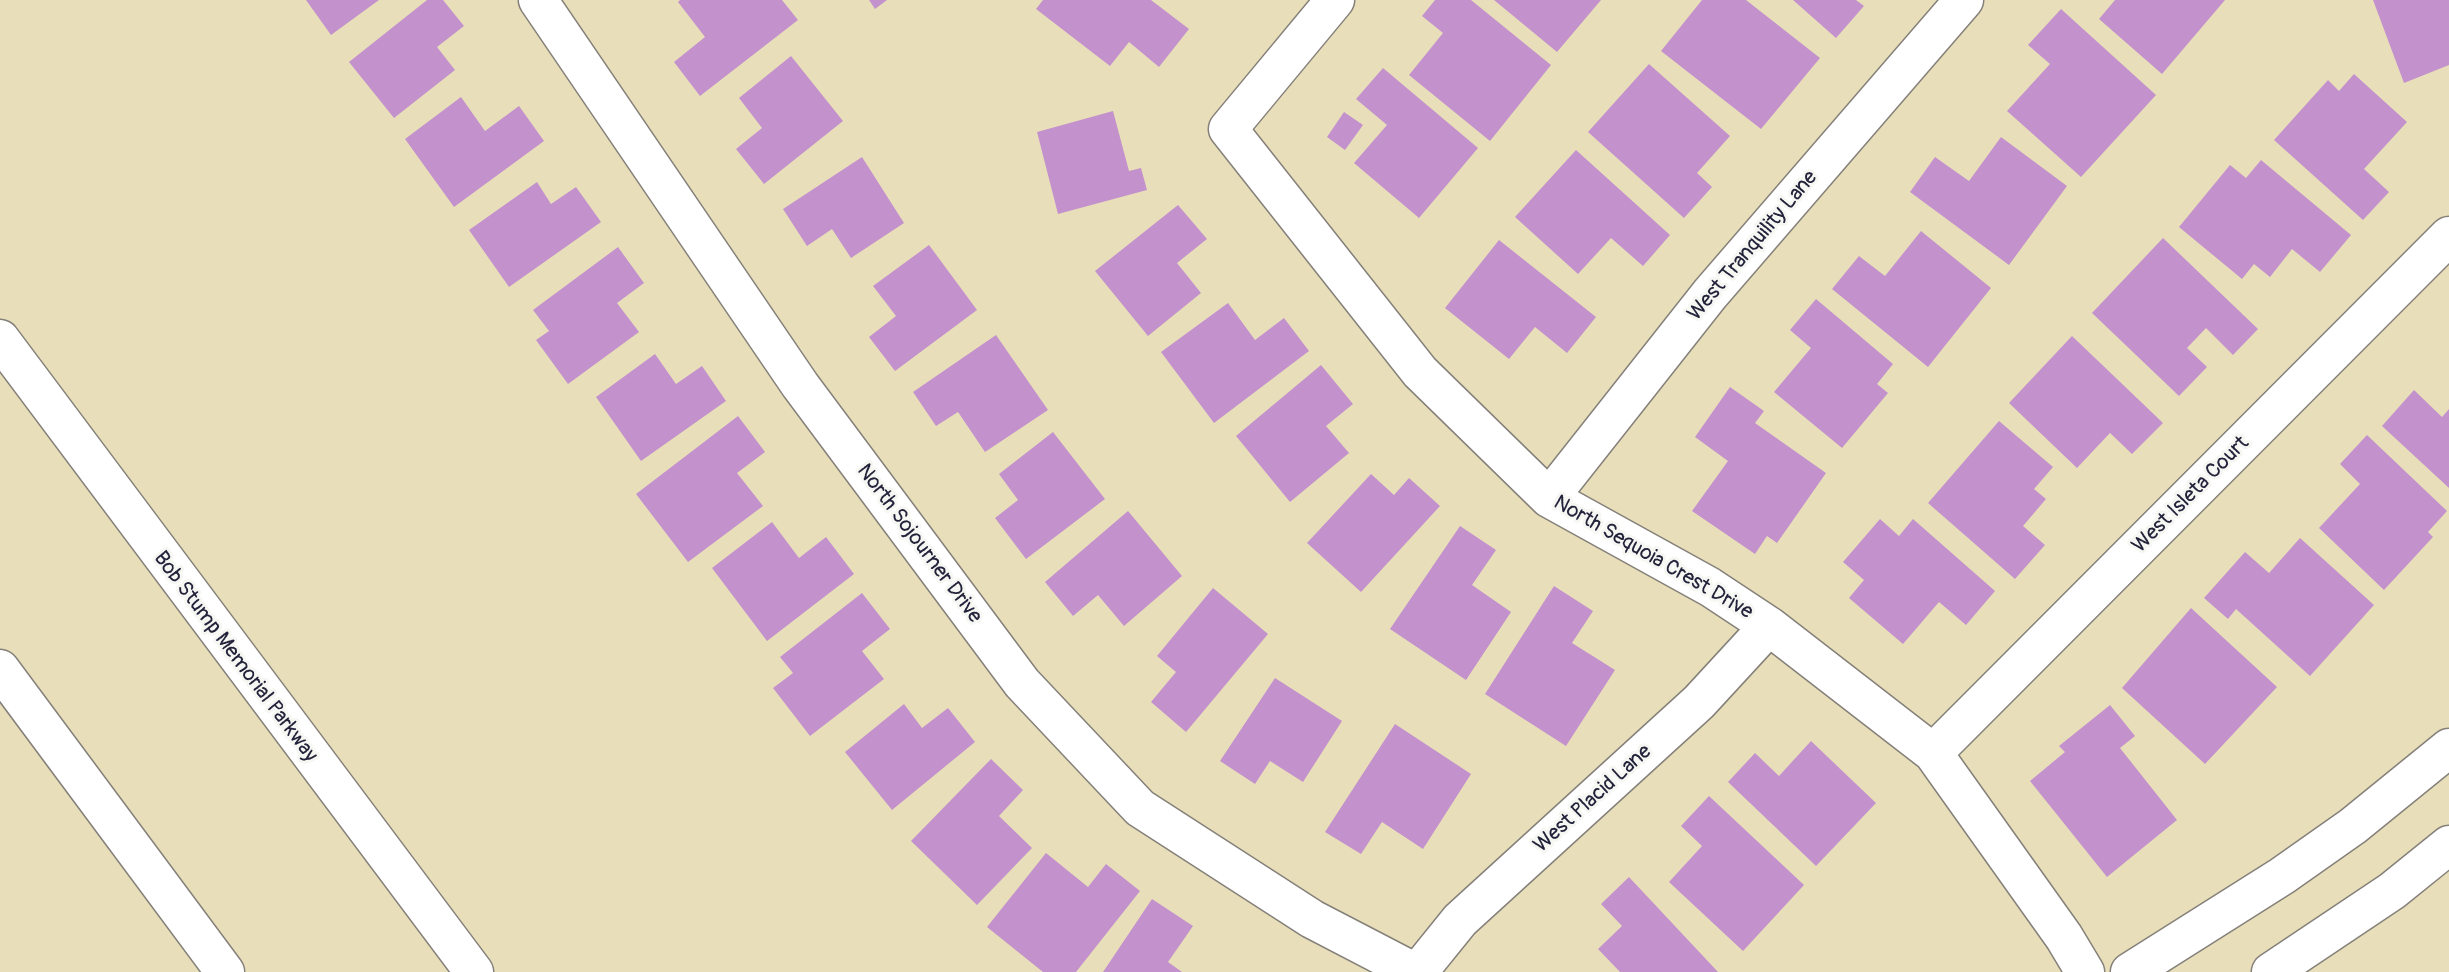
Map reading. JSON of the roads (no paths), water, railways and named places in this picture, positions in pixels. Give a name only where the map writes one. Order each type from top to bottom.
[{"type":"main road","name":"North Sequoia Crest Drive","points":[[1335,0],[1228,129],[1420,372],[1549,498],[1710,587],[1769,626],[1933,753],[2064,936],[2085,972]]},
{"type":"main road","name":"West Tranquility Lane","points":[[1549,498],[1710,295],[1964,0]]},
{"type":"main road","name":"North Sojourner Drive","points":[[553,6],[800,385],[1022,683],[1140,808],[1312,919],[1416,972]]},
{"type":"main road","name":"West Isleta Court","points":[[1933,753],[2449,236]]},
{"type":"main road","name":"Bob Stump Memorial Parkway","points":[[0,340],[474,972]]},
{"type":"main road","name":"West Placid Lane","points":[[1416,972],[1460,919],[1699,702],[1769,626]]},
{"type":"main road","points":[[0,669],[225,972]]},
{"type":"main road","points":[[2130,972],[2282,876],[2353,826],[2449,747]]},
{"type":"main road","points":[[2272,972],[2392,891],[2449,845]]}]
